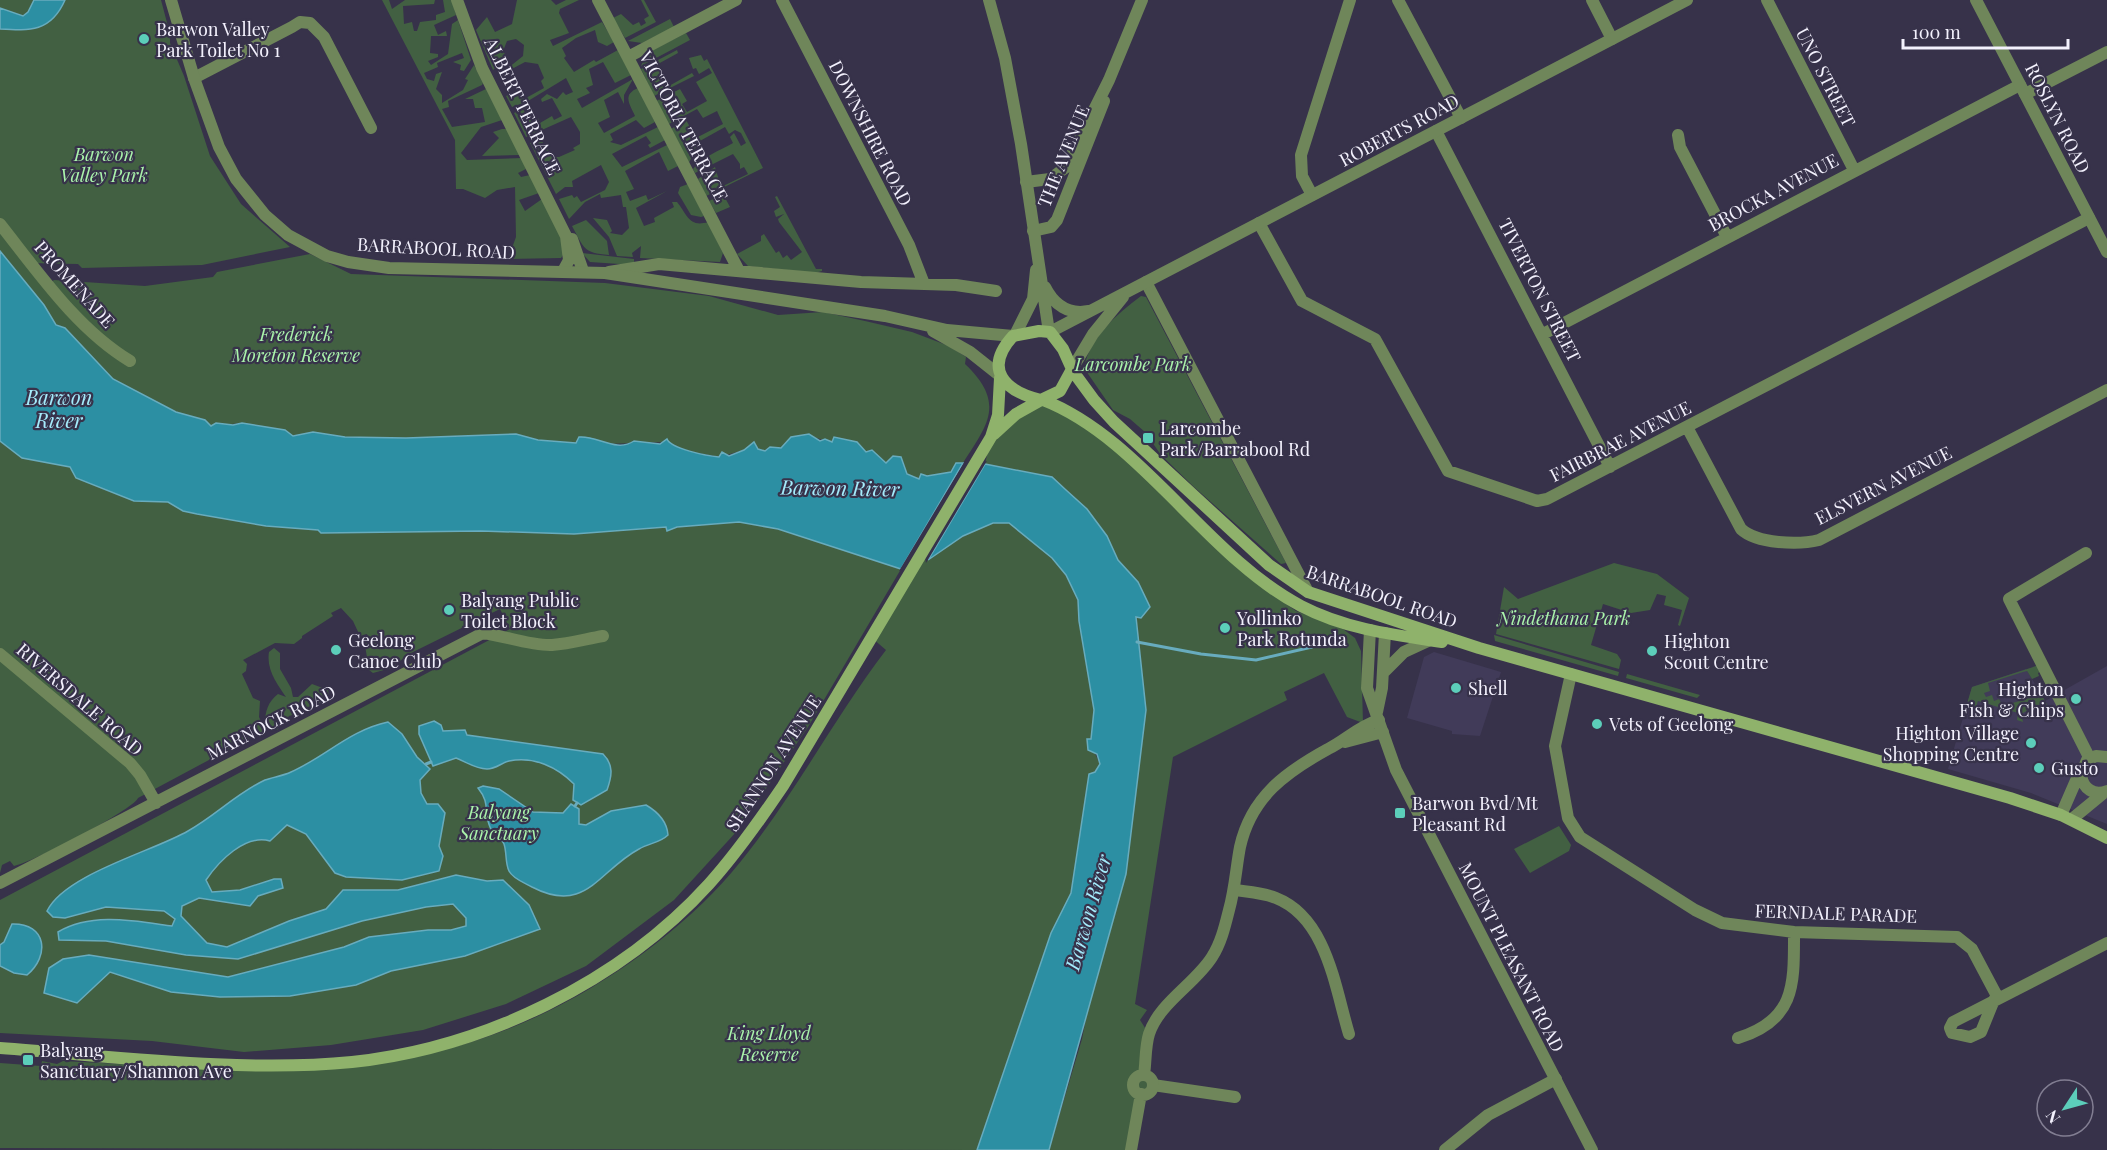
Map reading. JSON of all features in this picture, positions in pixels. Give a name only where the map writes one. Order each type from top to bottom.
[{"type":"main road","points":[[1030,331],[1050,332],[1063,349],[1072,370],[1060,391],[1042,400],[1015,390],[1000,376],[1000,354],[1014,335],[1030,331]]},
{"type":"main road","name":"BARRABOOL ROAD","points":[[1072,370],[1105,413],[1275,570],[1308,592],[1479,648],[2010,798],[2066,817],[2107,838]]},
{"type":"main road","name":"SHANNON AVENUE","points":[[0,1048],[255,1064],[353,1062],[412,1052],[467,1036],[520,1016],[561,997],[642,945],[709,884],[750,835],[783,786],[991,437],[998,415],[1000,376]]},
{"type":"main road","name":"BARRABOOL ROAD","points":[[1042,400],[1066,410],[1104,437],[1236,558],[1276,590],[1318,614],[1370,630],[1479,648]]},
{"type":"main road","name":"SHANNON AVENUE","points":[[991,437],[1016,414],[1042,400]]},
{"type":"main road","points":[[1370,630],[1382,617]]},
{"type":"main road","points":[[1382,617],[1385,633]]},
{"type":"street","name":"BARRABOOL ROAD","points":[[171,0],[194,78],[219,147],[248,198],[288,235],[313,249],[348,262],[389,268],[605,273],[750,294],[947,330],[1014,335]]},
{"type":"street","name":"ALBERT TERRACE","points":[[457,0],[482,68],[562,226],[573,242],[583,271]]},
{"type":"street","name":"VICTORIA TERRACE","points":[[598,0],[738,269]]},
{"type":"street","points":[[628,57],[736,0]]},
{"type":"street","name":"DOWNSHIRE ROAD","points":[[782,0],[913,253],[924,284]]},
{"type":"street","points":[[989,0],[1005,58],[1037,256],[1044,283],[1050,332]]},
{"type":"street","name":"THE AVENUE","points":[[1026,182],[1050,179],[1064,170],[1109,80],[1142,0]]},
{"type":"street","points":[[1312,195],[1302,176],[1301,155],[1350,0]]},
{"type":"street","points":[[1398,0],[1461,118]]},
{"type":"street","points":[[1592,0],[1612,39]]},
{"type":"street","name":"ROBERTS ROAD","points":[[1050,332],[1687,0]]},
{"type":"street","name":"UNO STREET","points":[[1767,0],[1854,170]]},
{"type":"street","name":"ROSLYN ROAD","points":[[1976,0],[2107,252]]},
{"type":"street","points":[[194,78],[300,22],[310,23],[324,37],[370,128]]},
{"type":"street","name":"BROCKA AVENUE","points":[[1543,334],[1854,170],[2023,89],[2107,52]]},
{"type":"street","name":"THE AVENUE","points":[[1033,231],[1050,227],[1057,220],[1098,119],[1109,80]]},
{"type":"street","name":"TIVERTON STREET","points":[[1436,131],[1610,466]]},
{"type":"street","points":[[1678,135],[1680,147],[1727,237]]},
{"type":"street","name":"FAIRBRAE AVENUE","points":[[1259,223],[1302,301],[1375,339],[1448,471],[1537,501],[1547,499],[2089,218]]},
{"type":"street","name":"PROMENADE","points":[[0,225],[81,320],[110,349],[130,361]]},
{"type":"street","name":"ALBERT TERRACE","points":[[562,226],[570,250],[569,260],[563,271]]},
{"type":"street","points":[[1014,335],[1033,299],[1037,256]]},
{"type":"street","name":"BARRABOOL ROAD","points":[[605,273],[655,264],[738,269],[861,282],[956,285],[996,291]]},
{"type":"street","points":[[1146,282],[1308,592]]},
{"type":"street","points":[[1044,283],[1053,300],[1064,308],[1079,312],[1097,308]]},
{"type":"street","name":"ROBERTS ROAD","points":[[1072,370],[1093,334],[1128,292]]},
{"type":"street","name":"BARRABOOL ROAD","points":[[916,323],[970,352],[1000,376]]},
{"type":"street","name":"ELSVERN AVENUE","points":[[1687,427],[1742,529],[1755,538],[1802,543],[1819,540],[2107,390]]},
{"type":"street","points":[[2066,817],[2082,769],[2101,756],[2009,599],[2086,553]]},
{"type":"street","points":[[1275,570],[1289,572],[1293,568],[1291,559]]},
{"type":"street","name":"MOUNT PLEASANT ROAD","points":[[1370,630],[1367,688],[1409,797],[1592,1150]]},
{"type":"street","name":"MARNOCK ROAD","points":[[0,883],[483,633],[511,637],[530,644],[552,645],[603,636]]},
{"type":"street","points":[[1144,1075],[1149,1034],[1166,1008],[1213,956],[1223,932],[1235,890],[1241,846],[1258,803],[1273,784],[1291,771],[1338,744],[1363,725],[1380,721],[1385,633]]},
{"type":"street","points":[[1383,673],[1404,652],[1430,640]]},
{"type":"street","name":"RIVERSDALE ROAD","points":[[0,654],[130,764],[140,775],[156,803]]},
{"type":"street","name":"FERNDALE PARADE","points":[[1571,674],[1555,746],[1573,829],[1591,845],[1708,917],[1738,927],[1794,932],[1957,937],[1972,949],[1996,999],[2107,943]]},
{"type":"street","points":[[2082,769],[2081,778],[2085,786],[2094,793],[2106,791]]},
{"type":"street","points":[[2066,817],[2106,791]]},
{"type":"street","points":[[1235,890],[1276,898],[1299,913],[1320,940],[1349,1034]]},
{"type":"street","points":[[1738,1038],[1774,1019],[1785,1008],[1792,990],[1794,932]]},
{"type":"street","points":[[1144,1075],[1149,1077],[1152,1085],[1147,1093],[1141,1094],[1135,1091],[1133,1084],[1135,1078],[1144,1075]]},
{"type":"street","points":[[1445,1150],[1488,1115],[1556,1079]]},
{"type":"street","points":[[1152,1085],[1235,1097]]},
{"type":"street","points":[[1131,1150],[1141,1094]]},
{"type":"shaded area","name":"Shell","points":[[1434,652],[1501,672],[1480,736],[1452,734],[1452,731],[1407,718],[1424,657]]},
{"type":"shaded area","name":"Highton Village Shopping Centre","points":[[2107,666],[2107,824],[2031,793],[1948,769],[1972,687],[2026,669],[2045,701]]},
{"type":"green space","name":"Frederick Moreton Reserve","points":[[0,0],[161,0],[170,34],[170,43],[184,76],[210,156],[241,204],[290,247],[202,265],[82,268],[78,264],[27,263],[46,286],[54,280],[145,286],[213,277],[217,272],[310,254],[351,274],[605,283],[709,296],[778,315],[823,312],[912,332],[949,346],[966,357],[965,364],[986,390],[989,402],[989,414],[980,437],[963,463],[956,463],[951,472],[919,479],[907,474],[903,461],[886,463],[871,450],[866,452],[856,442],[834,437],[832,442],[812,437],[791,437],[781,448],[770,447],[765,451],[758,449],[754,442],[744,450],[720,457],[680,450],[668,442],[606,444],[597,440],[576,443],[538,440],[516,434],[406,438],[345,437],[313,432],[293,436],[285,430],[242,423],[211,426],[205,420],[176,412],[113,379],[65,328],[56,325],[44,305],[0,251]]},
{"type":"green space","points":[[382,0],[389,0],[392,9],[405,0],[435,0],[434,4],[403,6],[404,24],[412,22],[414,31],[417,31],[420,22],[436,20],[436,15],[445,12],[443,0],[452,0],[456,15],[434,25],[438,35],[446,31],[447,36],[431,36],[430,53],[438,54],[438,57],[428,61],[431,65],[448,54],[452,24],[458,20],[471,60],[464,71],[460,70],[461,65],[453,62],[464,58],[462,53],[437,63],[438,67],[424,73],[427,79],[434,81],[436,74],[442,72],[436,89],[442,95],[442,103],[463,90],[468,80],[465,79],[474,65],[482,85],[448,101],[449,107],[442,109],[452,127],[485,122],[482,108],[475,108],[473,99],[465,99],[486,89],[502,120],[481,127],[461,153],[467,160],[522,158],[526,169],[518,173],[521,177],[530,175],[539,193],[519,200],[525,211],[542,199],[562,237],[564,252],[561,258],[508,259],[516,237],[515,187],[497,190],[485,198],[463,189],[456,189],[455,140]]},
{"type":"green space","points":[[517,0],[551,0],[556,5],[566,0],[579,0],[560,9],[559,13],[569,33],[550,40],[553,46],[602,22],[614,42],[607,46],[598,42],[595,30],[576,38],[562,48],[566,56],[564,58],[574,72],[618,50],[631,75],[615,83],[603,62],[589,69],[593,85],[586,88],[590,93],[577,99],[582,108],[633,79],[624,95],[624,104],[618,92],[604,100],[610,117],[598,123],[604,133],[635,116],[629,97],[638,88],[655,122],[644,128],[636,120],[610,134],[613,140],[610,142],[621,145],[658,127],[665,140],[650,148],[648,145],[651,143],[646,136],[612,154],[622,167],[667,145],[678,166],[668,171],[659,152],[625,171],[634,189],[626,192],[630,201],[646,195],[648,200],[667,191],[636,208],[644,226],[655,222],[654,218],[674,207],[672,202],[677,202],[692,221],[708,222],[723,253],[720,262],[640,258],[641,246],[632,253],[633,257],[617,256],[609,237],[593,218],[607,220],[612,231],[610,233],[622,235],[629,228],[626,207],[623,207],[621,195],[601,198],[600,194],[585,202],[569,219],[559,199],[572,195],[574,198],[577,196],[581,202],[605,190],[609,182],[601,165],[572,181],[573,187],[565,187],[556,194],[530,143],[541,140],[553,157],[559,157],[575,150],[573,148],[580,144],[580,132],[571,117],[526,137],[514,113],[523,109],[528,118],[538,118],[540,123],[552,116],[554,120],[562,116],[552,98],[542,102],[541,99],[547,94],[557,99],[563,92],[566,95],[573,92],[566,78],[528,101],[512,107],[506,96],[518,90],[523,98],[526,98],[544,88],[541,81],[544,78],[538,64],[525,62],[497,77],[523,56],[524,45],[516,39],[507,41],[503,51],[508,59],[493,70],[476,30],[487,17],[495,32],[512,24]]},
{"type":"green space","points":[[641,0],[644,0],[656,22],[625,38],[613,18],[621,14],[633,25],[639,22],[641,26],[646,23],[644,19],[649,16]]},
{"type":"green space","points":[[670,19],[674,27],[642,43],[628,41]]},
{"type":"green space","points":[[686,33],[690,40],[641,66],[647,53]]},
{"type":"green space","points":[[677,50],[678,53],[658,64],[669,86],[692,73],[694,76],[654,96],[641,69]]},
{"type":"green space","points":[[701,55],[704,61],[707,59],[763,168],[706,196],[698,179],[715,167],[721,187],[748,174],[744,167],[740,169],[740,164],[733,154],[695,173],[693,169],[706,158],[733,143],[730,137],[734,133],[741,146],[746,143],[741,133],[735,130],[729,134],[725,127],[698,142],[689,163],[671,129],[686,120],[696,138],[723,124],[717,111],[703,118],[697,109],[669,124],[656,101],[680,89],[687,101],[682,104],[687,112],[707,101],[696,82],[712,73],[709,68],[699,74],[696,68],[693,69],[689,58]]},
{"type":"green space","points":[[507,129],[520,155],[482,156],[499,138],[493,132]]},
{"type":"green space","points":[[688,184],[704,216],[691,215],[678,193],[680,187]]},
{"type":"green space","points":[[723,194],[730,207],[716,213],[709,201]]},
{"type":"green space","points":[[777,196],[816,269],[822,269],[822,271],[815,273],[748,266],[737,254],[761,241],[761,236],[764,234],[776,253],[779,251],[783,258],[787,255],[791,260],[802,252],[779,222],[778,219],[784,214],[776,217],[774,211],[780,207],[775,197]]},
{"type":"green space","points":[[586,220],[607,241],[609,255],[589,251],[582,244],[572,226]]},
{"type":"green space","points":[[582,253],[634,259],[634,265],[590,262]]},
{"type":"green space","name":"Larcombe Park","points":[[1141,296],[1146,297],[1286,563],[1281,564],[1194,487],[1161,455],[1145,432],[1130,419],[1113,410],[1084,368],[1098,336],[1123,310]]},
{"type":"green space","points":[[1041,400],[1104,437],[1199,532],[1249,578],[1296,611],[1343,629],[1355,638],[1361,651],[1363,723],[1347,717],[1324,673],[1284,692],[1287,700],[1173,757],[1135,1004],[1147,1010],[1140,1020],[1149,1034],[1147,1076],[1151,1080],[1152,1089],[1144,1094],[1131,1150],[1049,1150],[1082,1039],[1146,710],[1136,616],[1138,582],[1118,560],[1107,536],[1087,509],[1052,477],[985,464],[991,437]]},
{"type":"green space","name":"Balyang Sanctuary","points":[[0,441],[12,451],[71,467],[77,478],[134,501],[168,502],[183,511],[266,526],[318,530],[321,533],[481,531],[574,534],[666,527],[667,531],[677,527],[739,522],[778,529],[901,569],[808,727],[737,831],[674,900],[586,966],[506,1004],[423,1030],[331,1045],[244,1052],[152,1041],[0,1033],[0,900],[510,629],[500,609],[409,654],[391,668],[373,673],[369,670],[364,639],[369,639],[367,634],[360,636],[353,621],[341,608],[331,613],[333,616],[302,636],[294,644],[275,643],[243,660],[247,664],[246,671],[242,674],[253,698],[260,701],[259,717],[265,730],[138,798],[101,824],[59,846],[24,863],[14,866],[10,861],[2,865],[0,873]]},
{"type":"green space","name":"King Lloyd Reserve","points":[[993,523],[1009,523],[1052,558],[1066,575],[1078,600],[1079,621],[1094,710],[1091,739],[1088,739],[1100,764],[1095,772],[1089,774],[1071,893],[1051,933],[977,1150],[0,1148],[0,1063],[41,1066],[42,1061],[57,1064],[63,1061],[278,1071],[402,1057],[464,1044],[507,1030],[591,988],[668,934],[732,872],[753,846],[886,650],[872,638],[923,551],[928,560],[963,536]]},
{"type":"green space","name":"Nindethana Park","points":[[1614,563],[1657,574],[1689,598],[1680,626],[1678,625],[1682,610],[1664,605],[1666,596],[1657,594],[1650,610],[1631,613],[1603,604],[1591,645],[1617,654],[1621,660],[1619,669],[1496,634],[1504,587],[1518,599]]},
{"type":"green space","points":[[1494,635],[1619,672],[1618,676],[1495,641]]},
{"type":"green space","points":[[274,648],[280,653],[280,669],[291,688],[293,697],[298,697],[312,684],[328,690],[329,697],[327,703],[307,707],[302,712],[289,716],[277,730],[265,724],[266,711],[272,700],[278,694],[286,697],[273,677],[269,665],[269,652]]},
{"type":"green space","points":[[2039,665],[2041,671],[2038,673],[2039,676],[2032,679],[2027,671],[2023,672],[1988,683],[1990,691],[1984,693],[1986,697],[1992,695],[1994,701],[1999,699],[2003,706],[2039,695],[2036,685],[2049,708],[2044,702],[2021,714],[2023,722],[2017,720],[2018,713],[1978,701],[1975,710],[1966,707],[1972,687]]},
{"type":"green space","points":[[1627,674],[1700,695],[1697,698],[1626,678]]},
{"type":"green space","points":[[1559,826],[1571,845],[1569,851],[1530,873],[1514,849]]},
{"type":"water","points":[[34,0],[65,0],[59,11],[46,24],[21,30],[0,29],[0,8],[23,16],[28,12]]},
{"type":"water","name":"Barwon River","points":[[0,251],[44,305],[56,325],[65,328],[113,379],[176,412],[205,420],[211,426],[216,423],[233,425],[242,423],[285,430],[293,436],[313,432],[345,437],[406,438],[516,434],[538,440],[576,443],[579,437],[586,437],[620,445],[634,441],[660,444],[667,439],[682,449],[719,457],[722,452],[729,456],[744,450],[754,442],[758,449],[765,451],[770,447],[781,448],[791,437],[809,434],[820,441],[825,439],[832,442],[834,437],[857,442],[866,452],[872,450],[886,463],[893,456],[901,457],[907,474],[919,479],[921,474],[927,476],[951,472],[956,463],[963,463],[901,569],[778,529],[739,522],[677,527],[667,531],[666,527],[574,534],[481,531],[321,533],[318,530],[266,526],[197,514],[183,511],[168,502],[134,501],[76,478],[70,467],[22,458],[0,441]]},
{"type":"water","name":"Barwon River","points":[[985,464],[1052,477],[1087,509],[1107,536],[1118,560],[1138,582],[1150,607],[1141,618],[1136,617],[1146,710],[1126,874],[1049,1150],[977,1150],[1051,933],[1071,893],[1089,774],[1095,772],[1100,764],[1097,754],[1088,750],[1087,739],[1091,739],[1094,710],[1079,621],[1078,600],[1066,575],[1052,558],[1009,523],[993,523],[963,536],[928,560]]},
{"type":"water","points":[[434,721],[441,725],[443,731],[465,730],[467,735],[603,754],[609,762],[611,771],[607,790],[581,805],[573,800],[574,784],[567,778],[545,764],[527,760],[509,761],[493,768],[483,769],[456,758],[433,766],[419,734],[419,726]]},
{"type":"water","points":[[388,722],[402,734],[417,757],[430,769],[420,780],[421,793],[427,804],[438,804],[445,813],[439,846],[443,856],[439,871],[402,880],[346,877],[335,873],[306,834],[287,825],[270,841],[251,841],[242,845],[225,857],[206,880],[212,892],[240,890],[274,879],[281,879],[283,888],[258,896],[250,906],[199,898],[182,906],[181,916],[207,943],[227,947],[289,921],[326,909],[343,890],[398,890],[456,875],[487,881],[503,880],[529,905],[540,929],[465,956],[391,971],[356,985],[290,996],[220,997],[171,992],[110,972],[77,1003],[44,993],[49,968],[63,959],[89,955],[228,977],[344,947],[369,937],[428,930],[451,930],[466,926],[466,918],[453,904],[426,907],[362,921],[238,959],[186,955],[106,941],[59,940],[58,932],[71,926],[99,920],[129,920],[172,926],[175,919],[164,911],[106,907],[65,918],[53,917],[47,911],[57,898],[91,875],[173,839],[207,819],[255,785],[285,775],[350,737]]},
{"type":"water","points":[[483,786],[499,789],[533,812],[563,813],[571,804],[579,809],[579,824],[586,825],[611,811],[646,805],[661,817],[668,835],[625,858],[590,887],[579,893],[566,896],[550,894],[519,881],[509,871],[504,844],[491,829],[488,821],[486,803],[478,788]]},
{"type":"water","points":[[12,924],[24,925],[32,929],[41,942],[42,950],[39,959],[27,975],[14,973],[0,966],[0,945],[4,942]]},
{"type":"pier","points":[[965,461],[966,465],[903,570],[899,571]]},
{"type":"pier","points":[[987,461],[926,563],[925,558],[983,462]]},
{"type":"waterway","points":[[1137,642],[1201,654],[1256,660],[1312,647]]},
{"type":"waterway","points":[[426,764],[431,762]]},
{"type":"place","name":"Barwon Valley Park Toilet No 1","points":[[144,39]]},
{"type":"place","name":"Larcombe Park/Barrabool Rd","points":[[1148,438]]},
{"type":"place","name":"Balyang Public Toilet Block","points":[[449,610]]},
{"type":"place","name":"Yollinko Park Rotunda","points":[[1225,628]]},
{"type":"place","name":"Geelong Canoe Club","points":[[336,650]]},
{"type":"place","name":"Highton Scout Centre","points":[[1652,651]]},
{"type":"place","name":"Shell","points":[[1456,688]]},
{"type":"place","name":"Highton Fish & Chips","points":[[2076,699]]},
{"type":"place","name":"Vets of Geelong","points":[[1597,724]]},
{"type":"place","name":"Highton Village Shopping Centre","points":[[2031,743]]},
{"type":"place","name":"Gusto","points":[[2039,768]]},
{"type":"place","name":"Barwon Bvd/Mt Pleasant Rd","points":[[1400,813]]},
{"type":"place","name":"Balyang Sanctuary/Shannon Ave","points":[[28,1060]]},
{"type":"park label","name":"Barwon Valley Park","points":[[104,164]]}]
